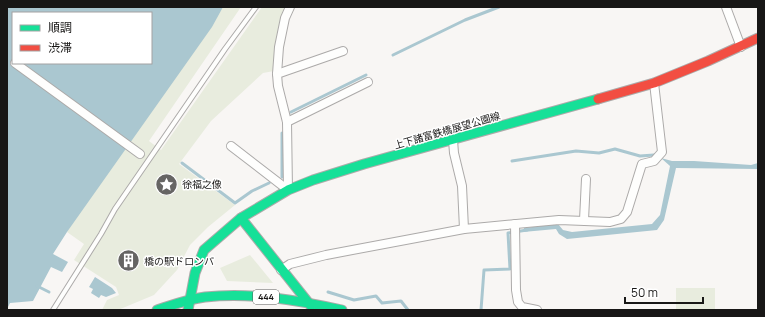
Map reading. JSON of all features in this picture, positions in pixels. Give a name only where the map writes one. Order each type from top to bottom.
[{"type":"main road","name":"上下諸富鉄橋展望公園線","points":[[188,310],[195,273],[204,250],[241,218],[288,190],[313,180],[654,83],[741,47],[758,38]]},
{"type":"main road","points":[[241,218],[314,310]]},
{"type":"main road","name":"444","points":[[157,310],[189,299],[218,295],[278,298],[308,302],[342,310]]},
{"type":"street","points":[[288,190],[288,122],[278,86],[277,74],[279,47],[285,18],[290,7]]},
{"type":"street","points":[[726,7],[741,47]]},
{"type":"street","points":[[277,74],[343,51]]},
{"type":"street","points":[[17,64],[140,154]]},
{"type":"street","points":[[288,122],[368,82]]},
{"type":"street","points":[[282,270],[290,264],[326,255],[464,229],[559,220],[610,222],[621,219],[627,212],[642,164],[654,161],[662,152],[654,83]]},
{"type":"street","points":[[453,140],[454,153],[462,186],[464,229]]},
{"type":"street","points":[[230,146],[288,190]]},
{"type":"street","points":[[584,220],[586,179]]},
{"type":"street","points":[[515,224],[518,302],[522,307],[537,310]]},
{"type":"lane","points":[[53,310],[115,209],[225,49],[256,7]]},
{"type":"shaded area","points":[[197,7],[241,7],[149,141],[161,150],[262,7],[287,7],[277,33],[274,71],[263,73],[211,121],[179,164],[235,205],[208,227],[190,245],[177,270],[154,295],[118,310],[102,310],[107,300],[119,295],[116,287],[74,260],[84,244],[67,232]]},
{"type":"shaded area","points":[[250,255],[273,283],[227,281],[220,268]]},
{"type":"shaded area","points":[[676,288],[715,288],[715,310],[676,310]]},
{"type":"water","points":[[7,7],[223,7],[212,27],[53,254],[68,262],[62,272],[51,267],[33,301],[10,303],[7,309]]},
{"type":"water","points":[[661,158],[672,161],[751,165],[758,163],[758,169],[676,168],[664,220],[657,230],[567,239],[559,234],[556,229],[523,232],[524,228],[558,224],[563,230],[572,232],[652,224],[660,215],[670,166]]},
{"type":"water","points":[[95,277],[112,288],[116,293],[106,297],[101,295],[99,298],[91,293],[93,289],[89,287]]},
{"type":"waterway","points":[[393,55],[465,20],[499,7]]},
{"type":"waterway","points":[[291,112],[366,75]]},
{"type":"waterway","points":[[282,133],[282,177]]},
{"type":"waterway","points":[[512,161],[576,151],[599,153],[615,149],[640,156],[654,155]]},
{"type":"waterway","points":[[182,163],[235,203],[252,191],[269,183]]},
{"type":"waterway","points":[[481,310],[484,270],[510,269],[508,233],[527,230]]},
{"type":"waterway","points":[[37,286],[49,292]]},
{"type":"waterway","points":[[328,292],[354,300],[376,296],[382,303],[401,301],[408,310]]},
{"type":"traffic: fast","points":[[188,310],[195,273],[204,250],[241,218],[288,190],[313,180],[364,164],[598,99]]},
{"type":"traffic: fast","points":[[241,218],[311,306]]},
{"type":"traffic: fast","points":[[157,310],[199,298],[222,296],[257,296],[291,300],[342,310]]},
{"type":"traffic: jam","points":[[598,99],[654,83],[708,61],[758,38]]},
{"type":"place","name":"徐福之像","points":[[167,184]]},
{"type":"place","name":"橋の駅ドロンパ","points":[[128,261]]}]
